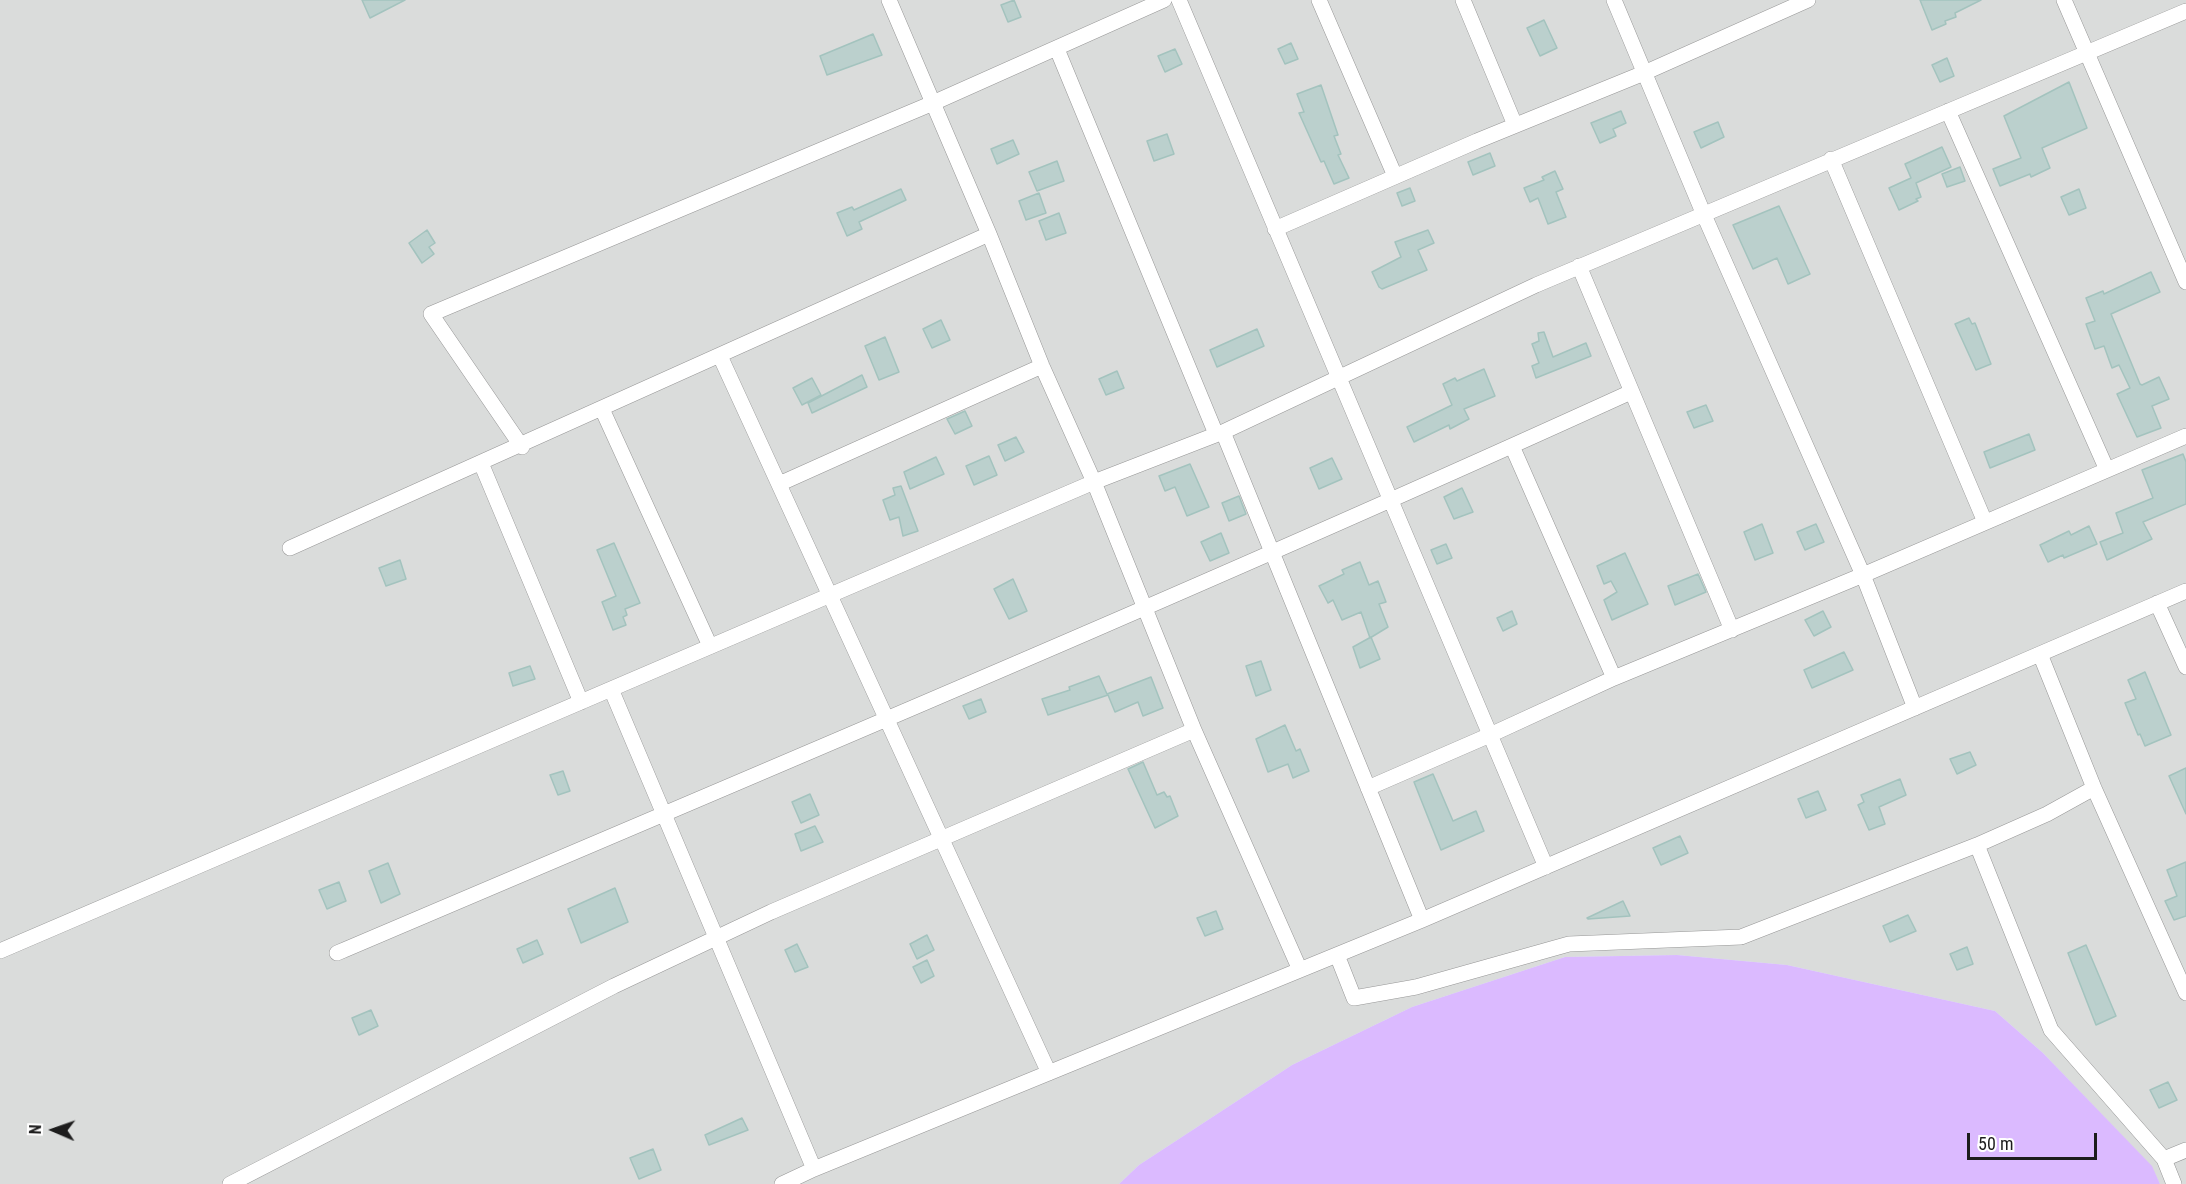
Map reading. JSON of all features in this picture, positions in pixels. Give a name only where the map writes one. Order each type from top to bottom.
[{"type":"street","points":[[889,0],[989,234],[1042,366],[1094,482],[1194,730],[1300,970]]},
{"type":"street","points":[[521,446],[431,314],[933,103],[1164,0]]},
{"type":"street","points":[[1179,0],[1546,867]]},
{"type":"street","points":[[1319,0],[1395,176]]},
{"type":"street","points":[[1463,0],[1515,125]]},
{"type":"street","points":[[1614,0],[1704,215],[1863,575],[1915,708]]},
{"type":"street","points":[[1275,229],[1515,125],[1644,73],[1808,0]]},
{"type":"street","points":[[2064,0],[2183,266],[2186,282]]},
{"type":"street","points":[[0,951],[1094,482],[1220,433],[1579,266],[2186,11]]},
{"type":"street","points":[[1057,49],[1272,552],[1422,920]]},
{"type":"street","points":[[1948,111],[2107,470]]},
{"type":"street","points":[[1832,159],[1985,522]]},
{"type":"street","points":[[290,548],[989,234]]},
{"type":"street","points":[[1579,266],[1732,630]]},
{"type":"street","points":[[720,356],[1049,1073]]},
{"type":"street","points":[[779,484],[1042,366]]},
{"type":"street","points":[[336,953],[1145,609],[1631,392]]},
{"type":"street","points":[[602,409],[710,646]]},
{"type":"street","points":[[1368,788],[1614,678],[1863,575],[2186,435]]},
{"type":"street","points":[[1512,447],[1614,678]]},
{"type":"street","points":[[481,463],[581,702]]},
{"type":"street","points":[[782,1184],[1422,920],[2186,591]]},
{"type":"street","points":[[2157,603],[2186,667]]},
{"type":"street","points":[[2040,654],[2094,788],[2186,993]]},
{"type":"street","points":[[611,689],[814,1169]]},
{"type":"street","points":[[230,1184],[614,986],[771,912],[1194,730]]},
{"type":"street","points":[[1337,955],[1354,998],[1416,987],[1569,944],[1741,937],[1977,845],[2047,814],[2094,788]]},
{"type":"street","points":[[1977,845],[2051,1030],[2164,1159],[2174,1184]]},
{"type":"street","points":[[2164,1159],[2186,1150]]},
{"type":"shaded area","points":[[0,0],[2186,0],[2186,1184],[2160,1184],[2151,1166],[2043,1053],[1995,1011],[1787,965],[1677,955],[1565,957],[1412,1007],[1292,1065],[1139,1165],[1119,1184],[0,1184]]},
{"type":"shaded area","points":[[1677,955],[1787,965],[1995,1011],[2043,1053],[2152,1166],[2160,1184],[1119,1184],[1139,1165],[1292,1065],[1412,1007],[1565,957]]},
{"type":"building","points":[[362,0],[405,0],[370,18]]},
{"type":"building","points":[[1014,0],[1021,17],[1008,22],[1001,5]]},
{"type":"building","points":[[1920,0],[1981,0],[1955,13],[1956,17],[1932,30]]},
{"type":"building","points":[[1544,20],[1557,48],[1540,56],[1527,28]]},
{"type":"building","points":[[873,34],[882,55],[827,75],[820,56]]},
{"type":"building","points":[[1291,43],[1298,59],[1285,64],[1278,49]]},
{"type":"building","points":[[1175,49],[1182,64],[1165,72],[1158,56]]},
{"type":"building","points":[[1947,58],[1954,76],[1940,82],[1932,65]]},
{"type":"building","points":[[2069,82],[2087,128],[2042,148],[2050,168],[2031,177],[2030,174],[2000,186],[1993,169],[2021,158],[2004,116]]},
{"type":"building","points":[[1321,85],[1338,135],[1334,136],[1341,154],[1338,155],[1349,178],[1334,184],[1324,161],[1321,162],[1299,113],[1304,112],[1297,94]]},
{"type":"building","points":[[1621,111],[1626,123],[1613,129],[1616,136],[1600,143],[1591,123]]},
{"type":"building","points":[[1718,122],[1724,137],[1701,148],[1694,132]]},
{"type":"building","points":[[1167,134],[1174,154],[1154,161],[1147,141]]},
{"type":"building","points":[[1013,140],[1019,154],[997,164],[991,149]]},
{"type":"building","points":[[1942,147],[1951,167],[1916,183],[1921,197],[1916,199],[1918,201],[1899,210],[1889,188],[1911,178],[1905,164]]},
{"type":"building","points":[[1490,153],[1495,166],[1473,175],[1468,162]]},
{"type":"building","points":[[1057,161],[1064,181],[1037,191],[1029,172]]},
{"type":"building","points":[[1960,167],[1965,181],[1947,187],[1942,174]]},
{"type":"building","points":[[1555,171],[1563,189],[1556,192],[1566,217],[1548,224],[1538,198],[1530,202],[1524,188],[1544,180],[1542,177]]},
{"type":"building","points":[[1410,188],[1415,201],[1402,206],[1397,193]]},
{"type":"building","points":[[901,189],[906,200],[859,222],[862,229],[847,236],[837,213],[852,207],[854,210]]},
{"type":"building","points":[[2079,189],[2086,208],[2069,215],[2061,197]]},
{"type":"building","points":[[1039,193],[1046,213],[1026,220],[1019,201]]},
{"type":"building","points":[[1779,206],[1810,274],[1788,284],[1777,258],[1753,269],[1733,225]]},
{"type":"building","points":[[1059,213],[1066,233],[1046,240],[1039,221]]},
{"type":"building","points":[[427,230],[435,243],[429,247],[434,254],[422,263],[409,243]]},
{"type":"building","points":[[1428,230],[1434,243],[1418,250],[1427,270],[1382,289],[1379,287],[1372,272],[1401,257],[1395,242]]},
{"type":"building","points":[[2151,272],[2160,292],[2111,314],[2140,384],[2159,377],[2169,399],[2152,406],[2161,428],[2137,437],[2117,394],[2130,388],[2119,365],[2112,368],[2104,346],[2095,349],[2086,324],[2095,321],[2086,298],[2103,291],[2104,294]]},
{"type":"building","points":[[1969,318],[1972,324],[1975,323],[1991,364],[1976,370],[1955,324]]},
{"type":"building","points":[[941,320],[950,340],[932,348],[923,329]]},
{"type":"building","points":[[1257,329],[1264,346],[1217,367],[1210,350]]},
{"type":"building","points":[[1544,332],[1553,357],[1586,343],[1591,356],[1536,378],[1532,366],[1539,363],[1532,344],[1539,341],[1538,333]]},
{"type":"building","points":[[885,337],[899,372],[879,380],[865,346]]},
{"type":"building","points":[[1484,369],[1495,396],[1464,409],[1469,419],[1450,429],[1449,425],[1414,442],[1407,427],[1452,405],[1443,384],[1455,378],[1457,381]]},
{"type":"building","points":[[1117,371],[1124,388],[1106,395],[1099,379]]},
{"type":"building","points":[[862,375],[867,387],[812,413],[808,403]]},
{"type":"building","points":[[812,378],[821,395],[802,405],[793,388]]},
{"type":"building","points":[[1706,405],[1713,421],[1694,428],[1687,412]]},
{"type":"building","points":[[965,411],[972,426],[955,434],[947,419]]},
{"type":"building","points":[[2029,434],[2035,450],[1990,468],[1984,452]]},
{"type":"building","points":[[1016,437],[1024,452],[1005,461],[998,445]]},
{"type":"building","points":[[2183,454],[2186,462],[2186,504],[2143,522],[2152,539],[2107,560],[2100,542],[2123,533],[2116,513],[2153,498],[2142,470]]},
{"type":"building","points":[[989,456],[997,475],[974,485],[966,466]]},
{"type":"building","points":[[936,457],[944,474],[910,489],[904,472]]},
{"type":"building","points":[[1332,458],[1342,479],[1319,489],[1310,468]]},
{"type":"building","points":[[1190,464],[1209,507],[1187,516],[1175,487],[1165,491],[1159,476]]},
{"type":"building","points":[[901,486],[918,531],[903,536],[899,517],[890,520],[883,500],[895,495],[893,488]]},
{"type":"building","points":[[1462,488],[1473,512],[1454,519],[1444,497]]},
{"type":"building","points":[[1239,496],[1246,514],[1229,521],[1222,503]]},
{"type":"building","points":[[1762,524],[1773,553],[1755,560],[1744,532]]},
{"type":"building","points":[[1816,524],[1824,542],[1805,550],[1797,532]]},
{"type":"building","points":[[2089,526],[2097,544],[2048,562],[2040,545],[2069,531],[2071,535]]},
{"type":"building","points":[[1221,533],[1229,553],[1210,561],[1201,542]]},
{"type":"building","points":[[614,543],[640,603],[625,609],[627,615],[623,617],[626,625],[613,630],[602,602],[616,596],[597,550]]},
{"type":"building","points":[[1446,544],[1452,558],[1437,564],[1431,550]]},
{"type":"building","points":[[1625,553],[1648,604],[1612,620],[1604,600],[1617,592],[1611,581],[1604,584],[1597,566]]},
{"type":"building","points":[[400,560],[406,579],[386,586],[379,568]]},
{"type":"building","points":[[1360,562],[1369,585],[1378,581],[1386,602],[1379,604],[1388,627],[1370,638],[1361,612],[1342,620],[1333,600],[1328,603],[1319,586],[1344,574],[1342,570]]},
{"type":"building","points":[[1698,574],[1706,592],[1675,605],[1668,586]]},
{"type":"building","points":[[1013,579],[1027,611],[1009,619],[994,589]]},
{"type":"building","points":[[1512,611],[1517,624],[1503,631],[1497,618]]},
{"type":"building","points":[[1823,611],[1831,627],[1814,636],[1805,620]]},
{"type":"building","points":[[1371,637],[1380,659],[1360,668],[1353,647]]},
{"type":"building","points":[[1844,652],[1853,670],[1812,688],[1804,670]]},
{"type":"building","points":[[1261,661],[1271,690],[1256,696],[1246,666]]},
{"type":"building","points":[[530,666],[535,679],[513,686],[509,673]]},
{"type":"building","points":[[2145,672],[2171,735],[2145,746],[2125,703],[2136,699],[2128,680]]},
{"type":"building","points":[[1099,676],[1107,694],[1151,677],[1163,708],[1143,716],[1138,702],[1115,712],[1108,695],[1048,715],[1042,699],[1070,690],[1069,687]]},
{"type":"building","points":[[981,699],[986,712],[969,719],[963,706]]},
{"type":"building","points":[[1285,725],[1296,751],[1300,749],[1309,771],[1293,778],[1288,764],[1268,772],[1256,739]]},
{"type":"building","points":[[1970,752],[1976,765],[1957,774],[1950,759]]},
{"type":"building","points":[[1143,762],[1157,795],[1164,792],[1167,797],[1170,796],[1178,816],[1155,828],[1128,769]]},
{"type":"building","points":[[2186,768],[2186,814],[2169,776]]},
{"type":"building","points":[[563,771],[570,791],[558,795],[550,775]]},
{"type":"building","points":[[1433,774],[1453,821],[1476,811],[1484,831],[1441,850],[1414,782]]},
{"type":"building","points":[[1900,779],[1906,795],[1879,807],[1885,824],[1869,830],[1858,805],[1864,802],[1861,795]]},
{"type":"building","points":[[1818,791],[1826,810],[1806,818],[1798,799]]},
{"type":"building","points":[[810,794],[819,815],[801,823],[792,802]]},
{"type":"building","points":[[815,826],[823,842],[801,851],[795,834]]},
{"type":"building","points":[[1680,836],[1688,853],[1661,865],[1653,848]]},
{"type":"building","points":[[2186,862],[2186,916],[2174,920],[2165,901],[2177,896],[2167,870]]},
{"type":"building","points":[[388,863],[400,894],[381,903],[369,871]]},
{"type":"building","points":[[339,882],[346,901],[327,909],[319,890]]},
{"type":"building","points":[[615,888],[628,922],[581,943],[568,909]]},
{"type":"building","points":[[1623,901],[1630,916],[1587,918]]},
{"type":"building","points":[[1216,911],[1223,929],[1205,936],[1197,918]]},
{"type":"building","points":[[1908,915],[1916,931],[1890,942],[1883,926]]},
{"type":"building","points":[[927,935],[934,950],[917,959],[910,944]]},
{"type":"building","points":[[537,940],[543,954],[523,963],[517,949]]},
{"type":"building","points":[[797,944],[808,967],[795,972],[785,950]]},
{"type":"building","points":[[2086,945],[2116,1016],[2096,1025],[2068,953]]},
{"type":"building","points":[[1967,947],[1973,964],[1957,970],[1950,954]]},
{"type":"building","points":[[927,960],[934,976],[921,983],[913,967]]},
{"type":"building","points":[[371,1010],[378,1026],[359,1035],[352,1018]]},
{"type":"building","points":[[2168,1082],[2177,1100],[2159,1108],[2150,1090]]},
{"type":"building","points":[[742,1118],[748,1130],[709,1145],[705,1135]]},
{"type":"building","points":[[653,1149],[661,1170],[639,1179],[630,1158]]}]
